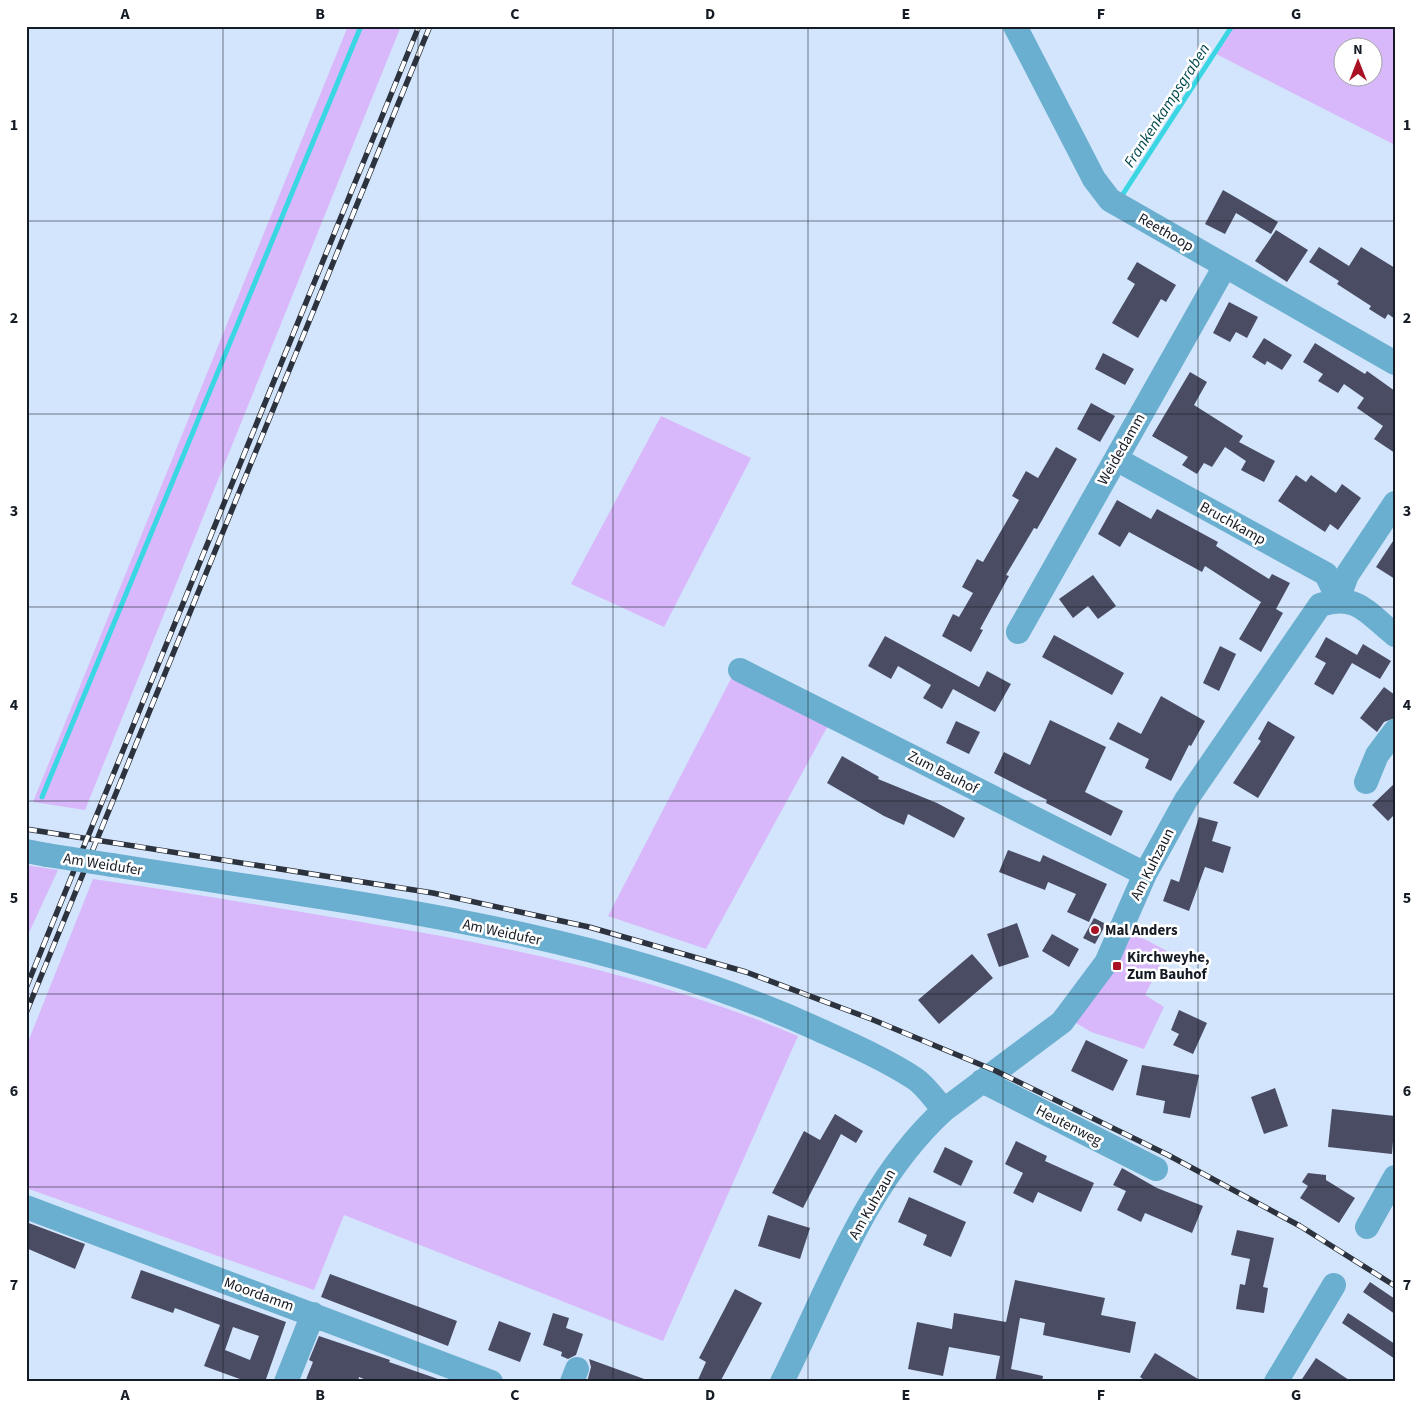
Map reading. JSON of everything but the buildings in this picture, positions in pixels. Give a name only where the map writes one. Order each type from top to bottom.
[{"type":"street","name":"Reethoop","points":[[1015,26],[1094,180],[1110,200],[1395,363]]},
{"type":"street","name":"Weidedamm","points":[[1018,632],[1225,266]]},
{"type":"street","name":"Bruchkamp","points":[[1116,459],[1326,574],[1338,600]]},
{"type":"street","points":[[1393,509],[1347,575],[1338,600],[1354,602],[1395,635]]},
{"type":"street","name":"Am Kuhzaun","points":[[782,1382],[842,1256],[888,1173],[927,1125],[944,1110],[1062,1022],[1106,963],[1145,874],[1186,800],[1320,605],[1338,600]]},
{"type":"street","name":"Zum Bauhof","points":[[740,670],[1145,874]]},
{"type":"street","points":[[1366,782],[1377,755],[1395,731]]},
{"type":"street","name":"Am Weidufer","points":[[37,853],[413,913],[560,944],[636,964],[768,1007],[831,1036],[916,1079],[944,1110]]},
{"type":"street","name":"Heutenweg","points":[[982,1081],[1156,1168]]},
{"type":"street","points":[[1367,1228],[1395,1178]]},
{"type":"street","name":"Moordamm","points":[[26,1207],[313,1314],[459,1376],[491,1382]]},
{"type":"street","points":[[1276,1382],[1334,1284]]},
{"type":"street","points":[[286,1382],[313,1314]]},
{"type":"shaded area","points":[[348,26],[401,26],[85,810],[33,802]]},
{"type":"shaded area","points":[[1234,26],[1395,26],[1395,145],[1216,54]]},
{"type":"shaded area","points":[[661,416],[751,458],[664,627],[571,584]]},
{"type":"shaded area","points":[[734,673],[830,722],[706,949],[608,916]]},
{"type":"shaded area","points":[[26,865],[58,870],[26,939]]},
{"type":"shaded area","points":[[93,879],[361,922],[473,942],[583,966],[692,997],[798,1036],[663,1341],[344,1215],[314,1290],[26,1188],[26,1047]]},
{"type":"shaded area","points":[[1133,933],[1167,951],[1145,995],[1164,1007],[1144,1049],[1091,1032],[1073,1021]]},
{"type":"waterway","points":[[42,797],[361,26]]},
{"type":"waterway","name":"Frankenkampsgraben","points":[[1121,197],[1232,26]]},
{"type":"railway","points":[[26,988],[419,26]]},
{"type":"railway","points":[[26,1013],[430,26]]},
{"type":"railway","points":[[26,829],[433,893],[589,927],[746,972],[871,1019],[996,1071],[1168,1155],[1300,1226],[1395,1286]]},
{"type":"place","name":"Mal Anders","points":[[1095,930]]},
{"type":"place","name":"Kirchweyhe, Zum Bauhof","points":[[1117,966]]}]
